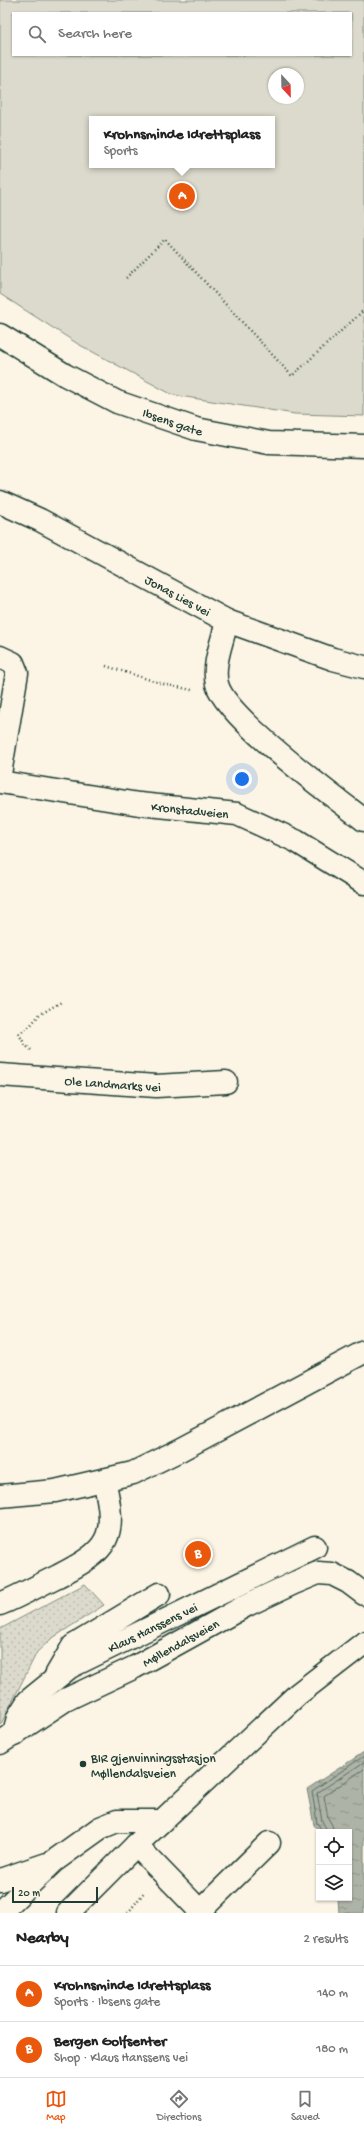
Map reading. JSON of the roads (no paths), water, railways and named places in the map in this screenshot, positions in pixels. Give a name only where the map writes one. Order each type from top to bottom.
[{"type":"street","name":"Ibsens gate","points":[[0,335],[65,375],[117,402],[196,429],[269,442],[364,446]]},
{"type":"street","name":"Jonas Lies vei","points":[[0,502],[40,520],[227,621],[333,659],[364,667]]},
{"type":"street","points":[[227,621],[216,667],[217,684],[224,697],[236,714],[308,777],[364,820]]},
{"type":"street","points":[[0,657],[12,663],[17,673],[0,774]]},
{"type":"street","name":"Kronstadveien","points":[[0,782],[139,804],[237,814],[296,841],[364,883]]},
{"type":"street","name":"Ole Landmarks vei","points":[[0,1075],[156,1086],[226,1082]]},
{"type":"street","points":[[0,1496],[55,1491],[133,1473],[180,1450],[364,1352]]},
{"type":"street","points":[[0,1604],[83,1563],[100,1549],[106,1539],[111,1514],[104,1480]]},
{"type":"street","name":"Klaus Hanssens vei","points":[[7,1739],[28,1701],[54,1680],[86,1659],[315,1547]]},
{"type":"street","name":"Møllendalsveien","points":[[7,1739],[65,1700],[135,1667],[247,1605],[318,1573],[332,1574],[348,1582],[364,1594]]},
{"type":"street","points":[[54,1680],[73,1646],[159,1594]]},
{"type":"street","points":[[68,1913],[159,1823],[298,1694],[364,1643]]},
{"type":"street","points":[[0,1913],[54,1862],[100,1828],[117,1821],[156,1821],[159,1823]]},
{"type":"street","points":[[136,1845],[199,1912],[269,1843]]},
{"type":"street","points":[[0,1880],[54,1862]]},
{"type":"water","points":[[364,1752],[364,1913],[339,1913],[338,1901],[352,1901],[352,1829],[317,1829],[314,1825],[307,1789]]},
{"type":"place","name":"Krohnsminde Idrettsplass","points":[[182,196]]},
{"type":"place","name":"Bergen Golfsenter","points":[[198,1554]]},
{"type":"place","name":"BIR gjenvinningsstasjon Møllendalsveien","points":[[83,1764]]}]
